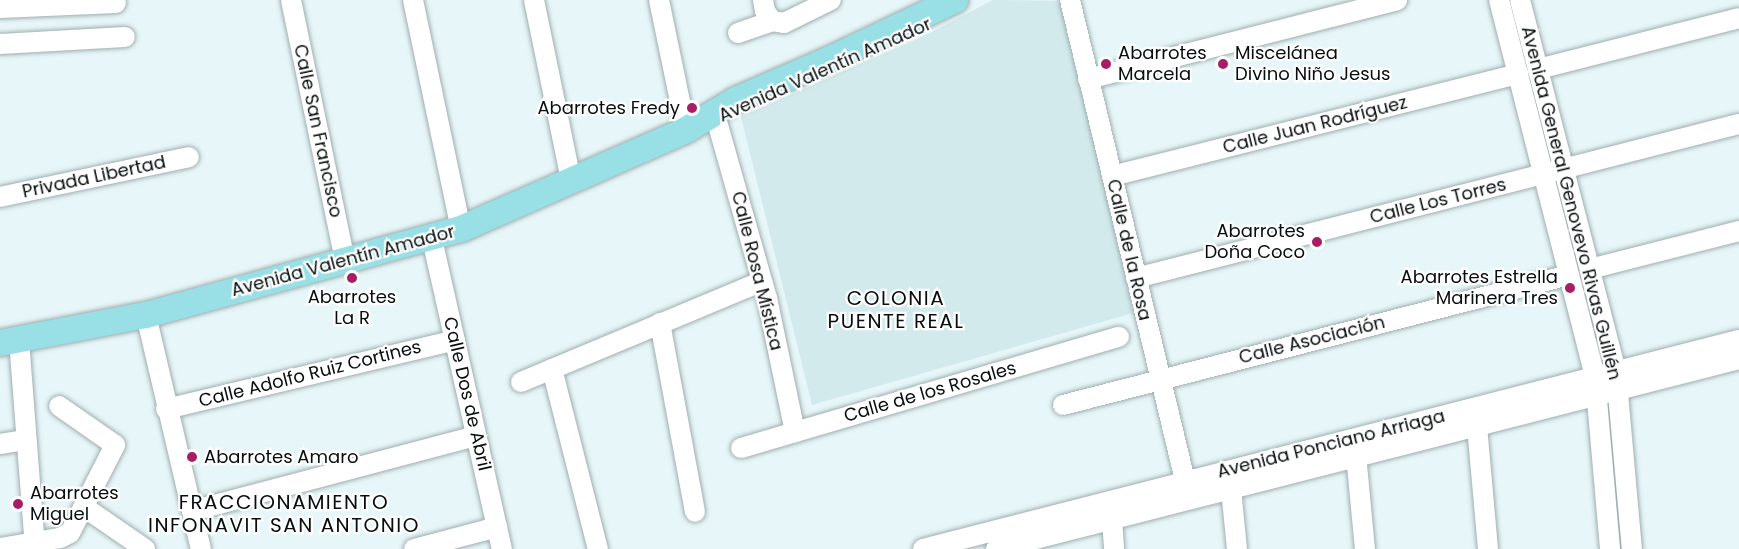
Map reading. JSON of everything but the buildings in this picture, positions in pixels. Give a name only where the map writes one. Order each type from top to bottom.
[{"type":"main road","name":"Avenida Valentín Amador","points":[[9,341],[146,315],[432,239],[461,229],[705,120],[954,0]]},
{"type":"main road","name":"Avenida Valentín Amador","points":[[705,120],[847,63],[977,0]]},
{"type":"street","name":"Calle San Francisco","points":[[291,0],[345,261]]},
{"type":"street","points":[[413,0],[461,229]]},
{"type":"street","points":[[534,0],[571,180]]},
{"type":"street","name":"Calle Rosa Mística","points":[[658,0],[705,120],[762,281],[795,432]]},
{"type":"street","points":[[763,0],[765,11],[772,21]]},
{"type":"street","points":[[738,33],[772,21],[784,23],[831,0]]},
{"type":"street","name":"Calle de la Rosa","points":[[1070,0],[1187,491]]},
{"type":"street","points":[[1089,79],[1397,0]]},
{"type":"street","name":"Avenida General Genovevo Rivas Guillén","points":[[1499,0],[1597,386],[1610,549]]},
{"type":"street","name":"Avenida General Genovevo Rivas Guillén","points":[[1520,0],[1617,381],[1632,549]]},
{"type":"street","points":[[0,8],[116,3]]},
{"type":"street","points":[[93,4],[96,38]]},
{"type":"street","points":[[1538,69],[1739,18]]},
{"type":"street","points":[[0,44],[124,37]]},
{"type":"street","name":"Calle Juan Rodríguez","points":[[1112,177],[1518,74]]},
{"type":"street","name":"Calle Los Torres","points":[[1136,278],[1739,124]]},
{"type":"street","name":"Privada Libertad","points":[[0,197],[189,157]]},
{"type":"street","points":[[1590,269],[1739,231]]},
{"type":"street","name":"Calle Dos de Abril","points":[[432,239],[502,549]]},
{"type":"street","name":"Calle Asociación","points":[[1063,405],[1569,275]]},
{"type":"street","points":[[521,382],[762,281]]},
{"type":"street","points":[[146,315],[166,409],[201,549]]},
{"type":"street","points":[[660,323],[695,512]]},
{"type":"street","name":"Calle de los Rosales","points":[[741,448],[1119,337]]},
{"type":"street","name":"Calle Adolfo Ruiz Cortines","points":[[166,409],[455,340]]},
{"type":"street","name":"Avenida Ponciano Arriaga","points":[[1617,381],[1739,340]]},
{"type":"street","points":[[9,341],[26,440],[35,545]]},
{"type":"street","points":[[1738,359],[1739,379]]},
{"type":"street","name":"Avenida Ponciano Arriaga","points":[[923,549],[1187,491],[1617,381],[1738,359]]},
{"type":"street","points":[[552,369],[598,549]]},
{"type":"street","name":"Avenida Ponciano Arriaga","points":[[1008,547],[1112,519],[1187,491],[1231,489],[1356,448],[1477,426],[1597,386]]},
{"type":"street","points":[[0,548],[35,545],[70,533],[115,445],[59,406]]},
{"type":"street","points":[[1477,426],[1488,549]]},
{"type":"street","points":[[192,511],[476,436]]},
{"type":"street","points":[[0,444],[26,440]]},
{"type":"street","points":[[1356,448],[1365,549]]},
{"type":"street","points":[[1231,489],[1237,549]]},
{"type":"street","points":[[84,507],[145,549]]},
{"type":"street","points":[[1112,519],[1114,549]]},
{"type":"street","points":[[414,549],[497,527]]},
{"type":"shaded area","points":[[993,0],[1064,1],[1133,313],[812,405],[741,117],[926,35]]},
{"type":"place","name":"Abarrotes Marcela","points":[[1106,64]]},
{"type":"place","name":"Miscelánea Divino Niño Jesus","points":[[1223,64]]},
{"type":"place","name":"Abarrotes Fredy","points":[[692,108]]},
{"type":"place","name":"Abarrotes Doña Coco","points":[[1317,242]]},
{"type":"place","name":"Abarrotes La R","points":[[352,278]]},
{"type":"place","name":"Abarrotes Estrella Marinera Tres","points":[[1570,288]]},
{"type":"place","name":"Abarrotes Amaro","points":[[192,457]]},
{"type":"place","name":"Abarrotes Miguel","points":[[18,504]]},
{"type":"district","name":"COLONIA PUENTE REAL","points":[[896,310]]},
{"type":"district","name":"FRACCIONAMIENTO INFONAVIT SAN ANTONIO","points":[[284,514]]}]
